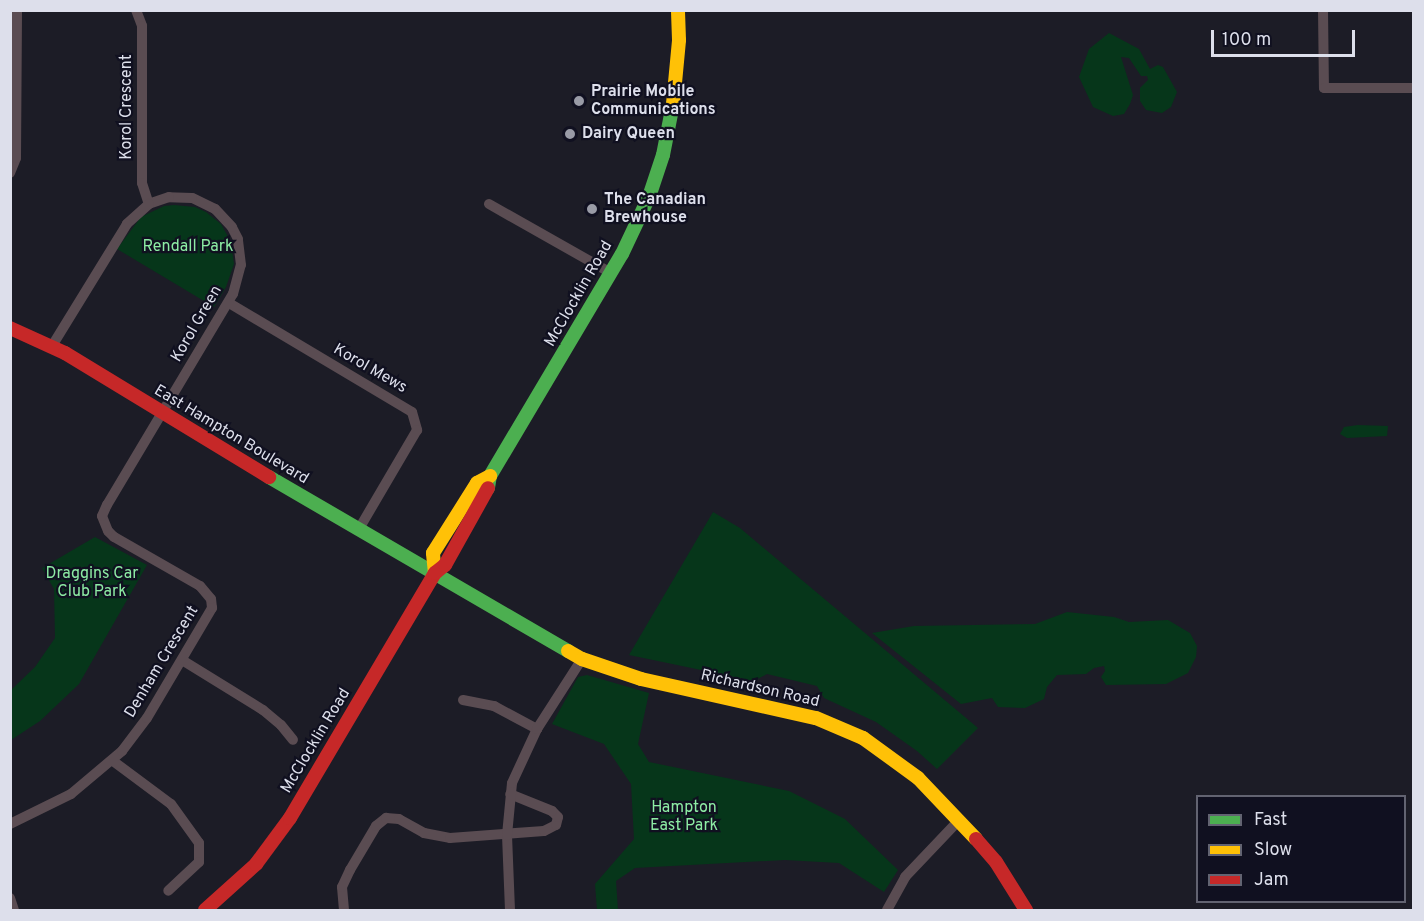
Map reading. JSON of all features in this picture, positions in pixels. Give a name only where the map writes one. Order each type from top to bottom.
[{"type":"street","points":[[10,173],[16,158],[17,10]]},
{"type":"street","name":"Korol Crescent","points":[[136,10],[142,26],[142,183],[148,204]]},
{"type":"street","name":"McClocklin Road","points":[[212,909],[256,864],[290,818],[435,573],[434,553],[477,483],[490,476],[611,273],[636,226],[663,155],[675,92],[679,40],[678,10]]},
{"type":"street","points":[[1323,10],[1324,88],[1413,88]]},
{"type":"street","name":"Korol Green","points":[[148,204],[169,197],[192,198],[215,209],[228,222],[238,239],[242,265],[229,303],[162,414]]},
{"type":"street","points":[[52,346],[127,224],[148,204]]},
{"type":"street","points":[[489,204],[611,273]]},
{"type":"street","name":"Korol Mews","points":[[229,303],[412,412],[417,430],[359,528]]},
{"type":"street","name":"East Hampton Boulevard","points":[[10,328],[52,346],[162,414],[435,573]]},
{"type":"street","name":"Denham Crescent","points":[[10,824],[71,794],[113,760],[138,732],[212,608],[211,599],[200,586],[114,537],[108,531],[102,516],[162,414]]},
{"type":"street","name":"Richardson Road","points":[[435,573],[582,659],[641,680],[792,712],[842,727],[863,738],[902,764],[959,820],[1002,869],[1026,910]]},
{"type":"street","points":[[510,910],[507,835],[510,794],[515,773],[537,729],[582,659]]},
{"type":"street","points":[[182,660],[263,710],[281,725],[293,740]]},
{"type":"street","points":[[463,700],[494,706],[537,729]]},
{"type":"street","points":[[113,760],[171,804],[199,843],[199,862],[168,891]]},
{"type":"street","points":[[344,910],[342,887],[376,826],[386,818],[399,819],[436,836],[507,835],[549,830],[558,821],[552,811],[510,794]]},
{"type":"street","points":[[887,910],[904,877],[959,820]]},
{"type":"street","points":[[10,898],[14,910]]},
{"type":"green space","points":[[1109,33],[1139,49],[1150,69],[1158,65],[1163,67],[1177,92],[1171,107],[1162,113],[1146,110],[1140,101],[1140,88],[1148,80],[1147,76],[1141,76],[1129,58],[1121,57],[1133,95],[1130,104],[1124,114],[1113,116],[1093,107],[1079,77],[1089,49]]},
{"type":"green space","name":"Rendall Park","points":[[164,206],[195,207],[206,212],[221,224],[231,242],[234,264],[226,287],[214,307],[117,249],[141,217]]},
{"type":"green space","points":[[1388,426],[1387,436],[1347,438],[1340,434],[1344,427]]},
{"type":"green space","points":[[713,512],[740,528],[978,728],[937,769],[917,751],[876,722],[824,698],[817,686],[767,674],[754,681],[629,655]]},
{"type":"green space","name":"Draggins Car Club Park","points":[[95,537],[147,565],[79,684],[40,721],[11,740],[11,690],[35,667],[55,638],[54,589],[42,568]]},
{"type":"green space","points":[[1067,612],[1114,617],[1129,622],[1168,620],[1190,633],[1197,646],[1196,657],[1188,673],[1166,684],[1106,685],[1101,677],[1105,671],[1104,666],[1094,668],[1086,674],[1057,675],[1047,687],[1044,699],[1025,708],[998,707],[992,698],[961,704],[872,633],[914,626],[1035,624]]},
{"type":"green space","name":"Hampton East Park","points":[[587,675],[649,693],[638,744],[649,762],[789,791],[845,819],[898,870],[884,892],[839,863],[785,860],[635,868],[616,881],[618,910],[597,910],[595,884],[634,839],[631,784],[604,744],[552,724],[578,677]]},
{"type":"traffic: fast","points":[[488,488],[490,476],[622,254],[649,197],[663,155],[673,104]]},
{"type":"traffic: fast","points":[[269,477],[568,651]]},
{"type":"traffic: slow","points":[[673,104],[679,40],[678,10]]},
{"type":"traffic: slow","points":[[435,573],[433,553],[477,483],[490,476]]},
{"type":"traffic: slow","points":[[568,651],[582,659],[641,679],[816,718],[863,738],[918,778],[976,839]]},
{"type":"traffic: jam","points":[[10,328],[65,353],[269,477]]},
{"type":"traffic: jam","points":[[205,910],[256,864],[290,818],[435,573],[445,565],[488,488]]},
{"type":"traffic: jam","points":[[976,839],[996,862],[1026,910]]},
{"type":"place","name":"Prairie Mobile Communications","points":[[579,101]]},
{"type":"place","name":"Dairy Queen","points":[[570,134]]},
{"type":"place","name":"The Canadian Brewhouse","points":[[592,209]]}]
